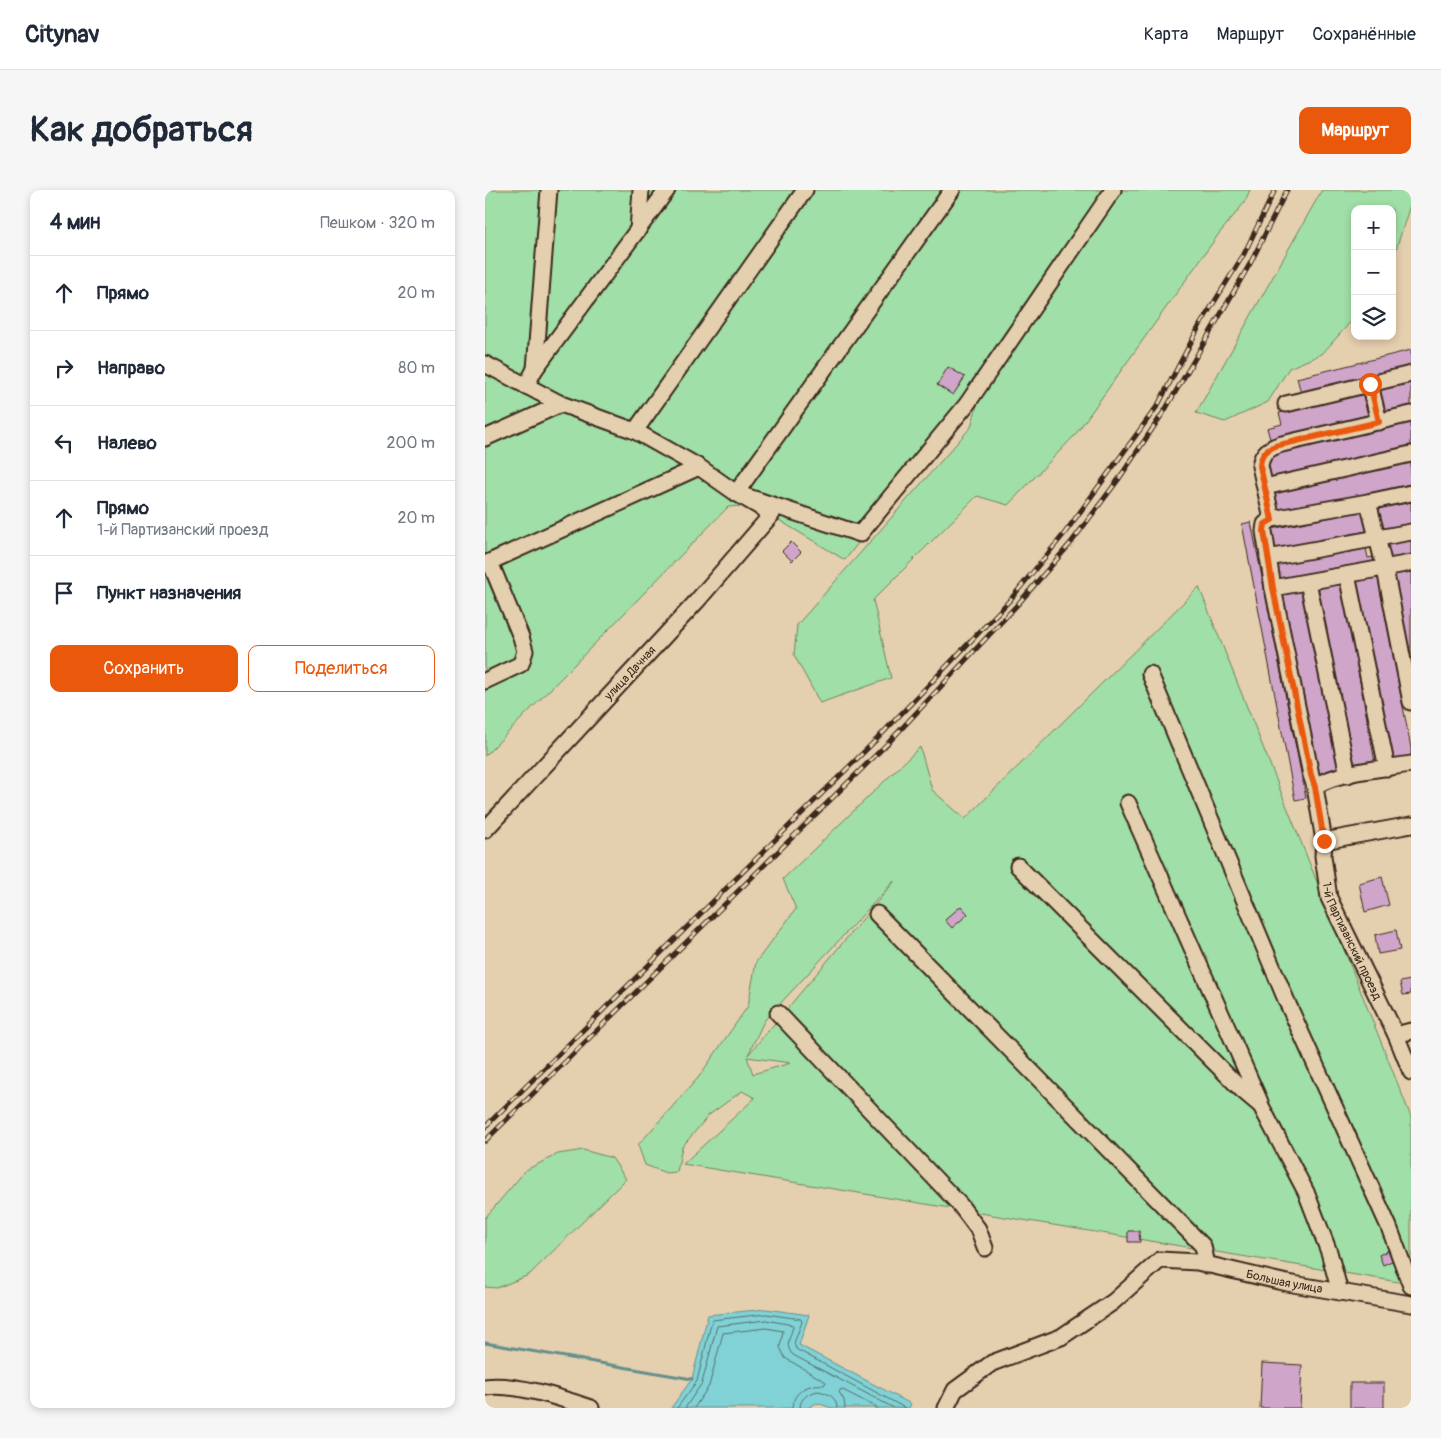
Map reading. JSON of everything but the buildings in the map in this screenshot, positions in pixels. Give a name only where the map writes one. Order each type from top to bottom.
[{"type":"street","points":[[535,369],[549,190]]},
{"type":"street","points":[[638,230],[641,190]]},
{"type":"street","points":[[526,386],[535,369],[667,190]]},
{"type":"street","points":[[635,431],[805,190]]},
{"type":"street","points":[[736,493],[952,190]]},
{"type":"street","points":[[485,364],[561,404],[635,431],[699,467],[736,493],[860,534],[967,404],[1113,190]]},
{"type":"street","points":[[1286,404],[1411,374]]},
{"type":"street","points":[[1370,384],[1379,422]]},
{"type":"street","points":[[485,438],[561,404]]},
{"type":"street","points":[[1411,414],[1282,444],[1268,449],[1261,458],[1260,466],[1272,520],[1411,493]]},
{"type":"street","points":[[1265,487],[1411,454]]},
{"type":"street","points":[[485,681],[521,664],[525,651],[521,636],[488,563],[699,467]]},
{"type":"street","name":"улица Дачная","points":[[485,830],[697,600],[772,514],[736,493]]},
{"type":"street","points":[[1368,502],[1385,569],[1411,702]]},
{"type":"street","name":"1-й Партизанский проезд","points":[[1272,520],[1264,527],[1268,558],[1301,728],[1317,795],[1324,841],[1323,856],[1329,898],[1411,1072]]},
{"type":"street","points":[[1268,558],[1411,532]]},
{"type":"street","points":[[1273,588],[1411,563]]},
{"type":"street","points":[[1347,575],[1387,768]]},
{"type":"street","points":[[1308,582],[1348,775]]},
{"type":"street","points":[[1150,674],[1287,1002],[1389,1227],[1411,1286]]},
{"type":"street","points":[[1317,795],[1323,781],[1411,764]]},
{"type":"street","points":[[1127,803],[1261,1106],[1306,1192],[1329,1252],[1341,1292]]},
{"type":"street","points":[[1324,841],[1411,825]]},
{"type":"street","points":[[1018,866],[1241,1090],[1261,1106]]},
{"type":"street","points":[[877,914],[1203,1246],[1207,1265]]},
{"type":"street","points":[[778,1013],[960,1205],[977,1229],[985,1248]]},
{"type":"street","points":[[1395,1035],[1411,1031]]},
{"type":"street","name":"Большая улица","points":[[946,1408],[955,1390],[992,1363],[1061,1338],[1113,1302],[1159,1260],[1197,1262],[1287,1283],[1411,1304]]},
{"type":"street","points":[[485,1387],[497,1386],[534,1392],[591,1408]]},
{"type":"green space","points":[[485,190],[1250,190],[1244,203],[1218,235],[1075,435],[1008,505],[977,496],[873,600],[891,678],[820,703],[794,655],[797,625],[971,427],[979,398],[1013,341],[845,560],[754,505],[728,507],[485,756]]},
{"type":"green space","points":[[1322,190],[1411,190],[1411,202],[1396,249],[1396,205],[1351,205],[1351,321],[1322,354],[1289,368],[1268,402],[1225,422],[1196,413]]},
{"type":"green space","points":[[1199,587],[1411,1117],[1411,1284],[683,1164],[755,1098],[742,1091],[709,1115],[682,1147],[677,1172],[666,1173],[645,1165],[638,1145],[698,1078],[748,1006],[756,962],[796,909],[783,879],[920,747],[932,790],[965,819]],"holes":[[[894,882],[748,1055],[764,1021]],[[747,1057],[791,1063],[753,1074]]]},
{"type":"green space","points":[[583,1150],[612,1158],[626,1179],[529,1275],[497,1288],[485,1287],[485,1218],[526,1170],[558,1154]]},
{"type":"water","points":[[766,1309],[809,1315],[799,1345],[911,1404],[909,1408],[832,1408],[817,1403],[807,1408],[671,1408],[692,1379],[708,1315]]},
{"type":"waterway","points":[[485,1343],[692,1379]]},
{"type":"railway","points":[[485,1127],[877,739],[1010,600],[1064,534],[1158,405],[1200,325],[1244,254],[1275,190]]},
{"type":"railway","points":[[485,1141],[889,742],[1018,604],[1070,544],[1118,480],[1165,410],[1251,262],[1287,190]]},
{"type":"route","points":[[1324,841],[1315,787],[1291,681],[1273,588],[1264,531],[1265,524],[1272,520],[1260,466],[1261,458],[1265,452],[1275,446],[1379,422],[1370,384]]}]
